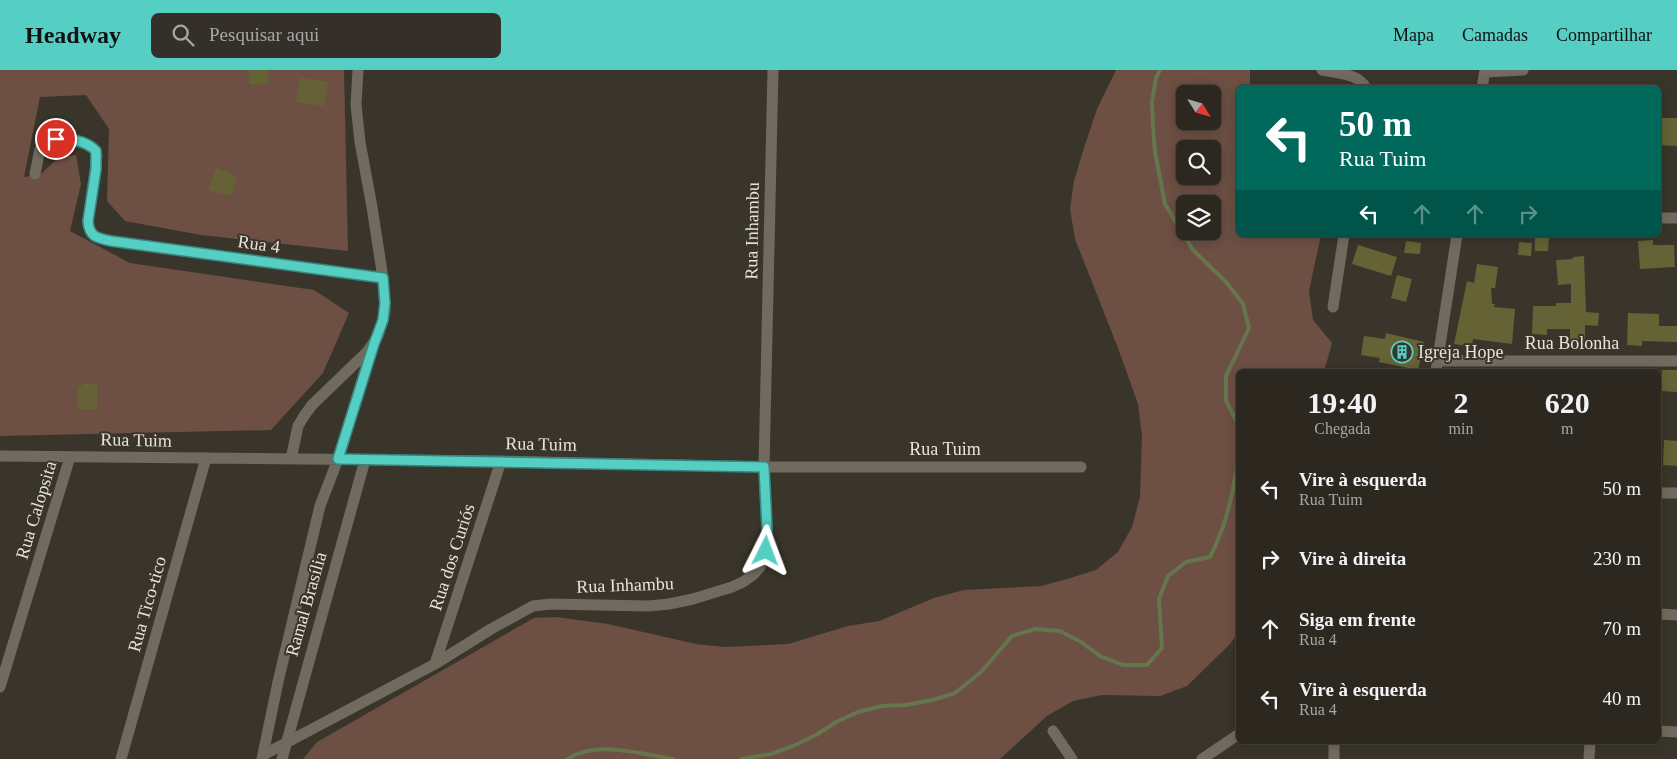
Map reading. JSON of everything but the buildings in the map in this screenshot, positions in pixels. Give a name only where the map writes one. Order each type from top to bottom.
[{"type":"street","points":[[291,459],[298,426],[304,416],[312,405],[374,344],[380,331],[384,312],[383,278],[360,142],[356,105],[358,70]]},
{"type":"street","name":"Rua Inhambu","points":[[262,757],[435,664],[491,629],[533,606],[551,604],[648,606],[669,604],[732,587],[743,582],[760,567],[766,551],[767,528],[764,467],[773,70]]},
{"type":"street","points":[[1322,70],[1348,75],[1363,82],[1364,85]]},
{"type":"street","points":[[1483,85],[1485,71],[1523,70]]},
{"type":"street","name":"Rua 4","points":[[36,174],[41,147],[47,140],[64,139],[81,142],[92,146],[97,156],[88,221],[89,230],[95,237],[111,241],[383,278]]},
{"type":"street","points":[[1661,218],[1677,218]]},
{"type":"street","points":[[1333,307],[1344,237]]},
{"type":"street","points":[[1437,366],[1457,237]]},
{"type":"street","name":"Ramal Brasília","points":[[262,757],[320,506],[338,459],[374,344]]},
{"type":"street","name":"Rua Bolonha","points":[[1437,366],[1677,361]]},
{"type":"street","name":"Rua Tuim","points":[[0,456],[501,461],[764,467],[1081,467]]},
{"type":"street","name":"Rua Calopsita","points":[[0,688],[70,457]]},
{"type":"street","name":"Rua Tico-tico","points":[[121,759],[206,458]]},
{"type":"street","name":"Ramal Brasília","points":[[282,759],[365,460]]},
{"type":"street","name":"Rua dos Curiós","points":[[435,664],[501,461]]},
{"type":"street","points":[[1661,493],[1677,493]]},
{"type":"street","points":[[1661,614],[1677,615]]},
{"type":"street","points":[[1053,731],[1072,759]]},
{"type":"street","points":[[1661,731],[1677,732]]},
{"type":"street","points":[[1202,759],[1236,736]]},
{"type":"street","points":[[1334,744],[1334,759]]},
{"type":"street","points":[[1589,759],[1590,744]]},
{"type":"shaded area","points":[[0,70],[344,70],[348,251],[201,235],[125,221],[107,201],[109,129],[86,95],[40,97],[24,177],[41,174],[59,157],[76,155],[81,184],[70,231],[130,263],[314,290],[349,313],[323,373],[271,430],[0,436]]},
{"type":"shaded area","points":[[1116,70],[1250,70],[1250,85],[1236,85],[1236,237],[1321,237],[1309,291],[1313,320],[1332,343],[1325,368],[1326,369],[1236,369],[1236,635],[1230,644],[1187,686],[1160,696],[1102,695],[1073,701],[1047,716],[1000,759],[303,759],[317,742],[534,618],[556,617],[608,624],[696,644],[725,647],[788,644],[848,626],[879,621],[934,598],[964,590],[1041,586],[1096,570],[1118,552],[1132,527],[1140,497],[1142,436],[1138,404],[1075,239],[1070,209],[1074,181],[1097,109]]},
{"type":"waterway","points":[[1160,70],[1156,78],[1152,102],[1155,152],[1165,204],[1193,250],[1227,283],[1243,304],[1249,328],[1226,376],[1226,401],[1236,420]]},
{"type":"waterway","points":[[742,759],[771,754],[793,746],[858,712],[882,706],[905,705],[933,700],[955,693],[981,672],[1012,636],[1035,629],[1060,631],[1081,642],[1100,656],[1123,665],[1147,665],[1162,648],[1159,599],[1168,576],[1186,562],[1210,557],[1225,520],[1236,471]]},
{"type":"waterway","points":[[568,759],[579,753],[605,749],[673,759]]},
{"type":"place","name":"Igreja Hope","points":[[1402,352]]},
{"type":"route","points":[[56,139],[75,140],[92,146],[96,151],[96,169],[88,221],[89,230],[95,237],[111,241],[383,278],[385,303],[383,320],[338,459],[764,467],[767,528],[766,551]]}]
